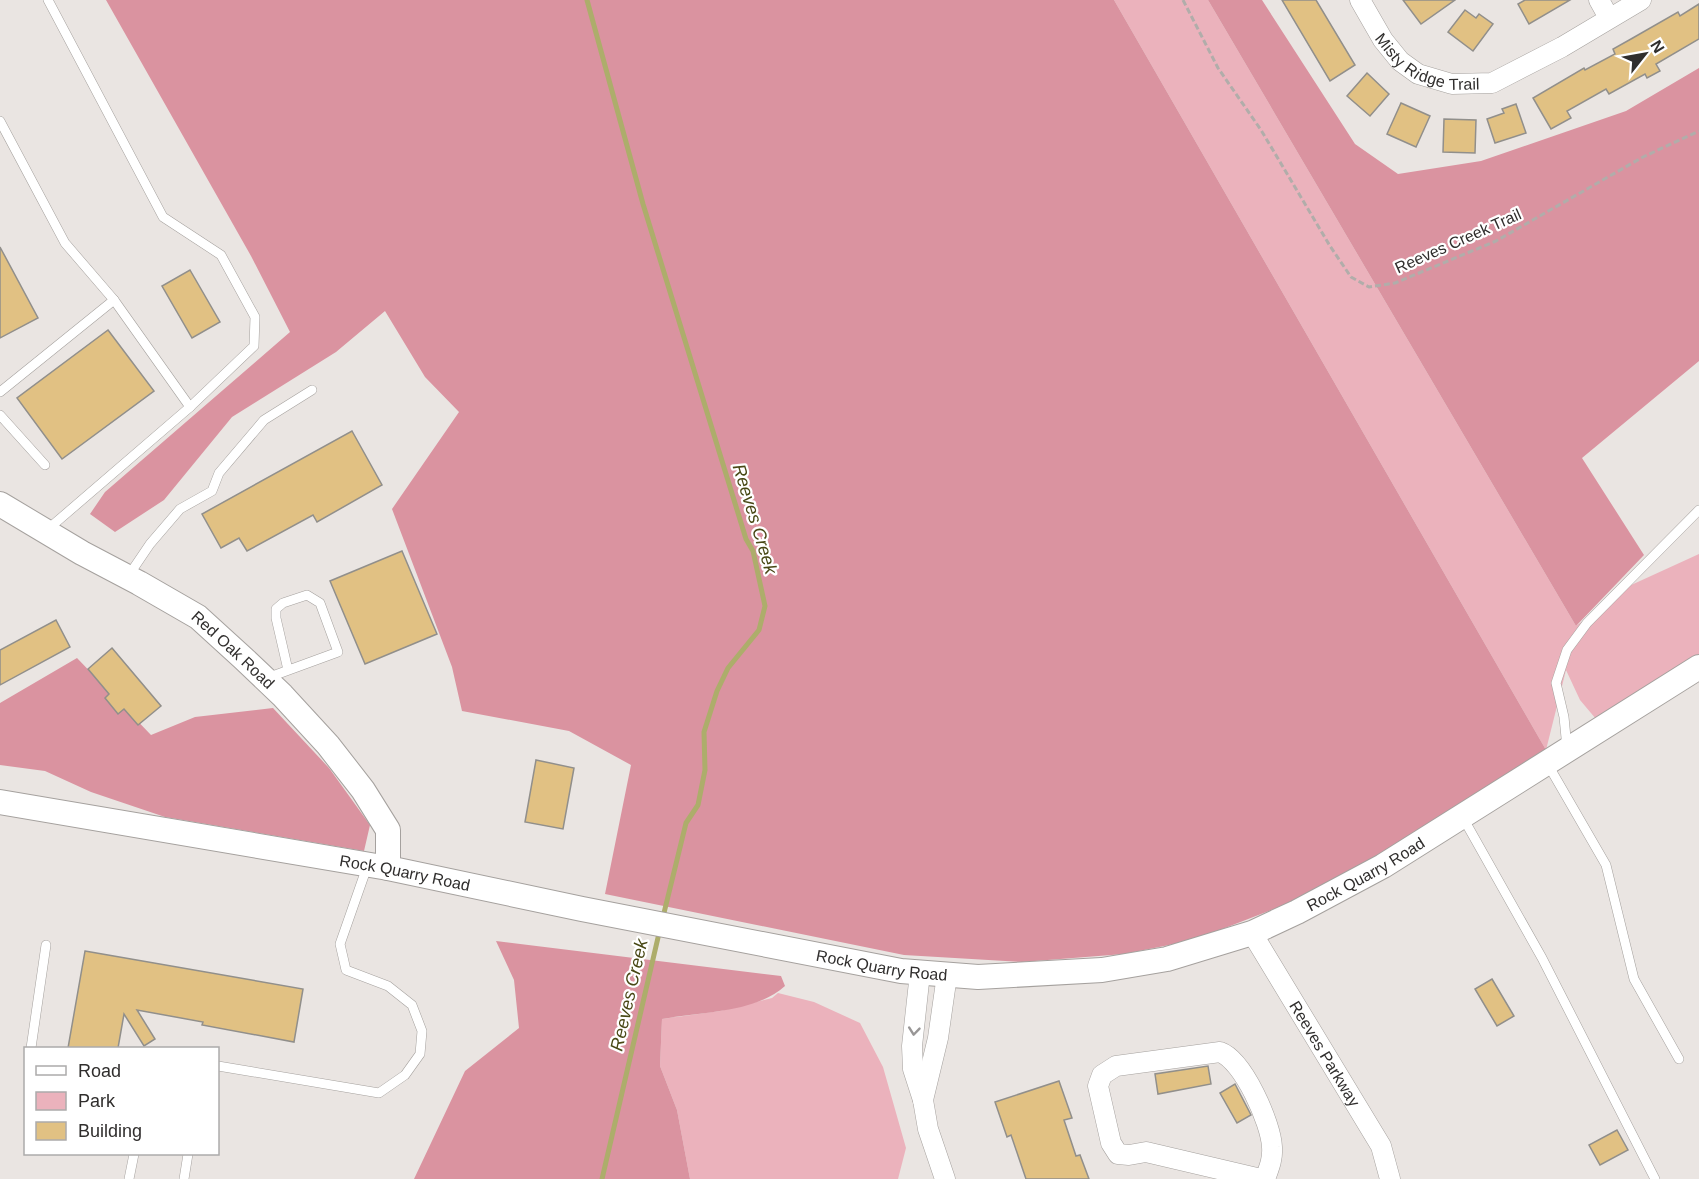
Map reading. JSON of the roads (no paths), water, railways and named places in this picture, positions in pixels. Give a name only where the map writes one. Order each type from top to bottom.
[{"type":"street","name":"Misty Ridge Trail","points":[[1360,0],[1383,40],[1400,61],[1419,74],[1452,84],[1492,83],[1562,47],[1641,0]]},
{"type":"street","points":[[1599,0],[1610,18]]},
{"type":"street","name":"Red Oak Road","points":[[0,504],[198,617],[265,679],[328,745],[363,790],[388,830],[378,866]]},
{"type":"street","name":"Rock Quarry Road","points":[[0,802],[378,866],[582,909],[920,973],[978,977],[1102,969],[1167,958],[1252,933],[1297,912],[1383,866],[1699,667]]},
{"type":"street","name":"Reeves Parkway","points":[[1252,933],[1381,1146],[1390,1179]]},
{"type":"street","points":[[920,973],[913,1069],[945,1179]]},
{"type":"street","points":[[923,1100],[937,1048],[947,975]]},
{"type":"street","points":[[1261,1179],[1146,1152],[1118,1154],[1111,1143],[1098,1086],[1102,1075],[1116,1066],[1220,1052],[1229,1056],[1242,1073],[1270,1131],[1272,1155],[1265,1179]]},
{"type":"lane","points":[[45,531],[190,407],[254,346],[255,317],[221,255],[163,217],[48,0]]},
{"type":"lane","points":[[0,122],[5,141],[65,243],[114,300],[190,407]]},
{"type":"lane","points":[[0,392],[114,300]]},
{"type":"lane","points":[[128,577],[150,544],[180,509],[212,491],[219,473],[264,420],[312,390]]},
{"type":"lane","points":[[0,415],[45,465]]},
{"type":"lane","points":[[1567,750],[1564,717],[1556,683],[1567,650],[1587,623],[1699,510]]},
{"type":"lane","points":[[265,679],[338,652],[320,603],[307,595],[283,603],[276,609],[288,670]]},
{"type":"lane","points":[[1547,763],[1606,865],[1634,979],[1679,1059]]},
{"type":"lane","points":[[1462,816],[1542,958],[1655,1179]]},
{"type":"lane","points":[[219,1066],[379,1093],[405,1075],[420,1054],[422,1031],[412,1005],[388,986],[346,970],[340,944],[378,866]]},
{"type":"lane","points":[[31,1047],[46,945]]},
{"type":"lane","points":[[129,1179],[134,1155]]},
{"type":"lane","points":[[184,1179],[188,1155]]},
{"type":"waterway","name":"Reeves Creek","points":[[587,0],[643,204],[746,539],[753,551],[765,606],[759,630],[728,668],[717,691],[704,732],[705,770],[698,805],[686,823],[663,917]]},
{"type":"waterway","name":"Reeves Creek","points":[[602,1179],[660,929]]}]
